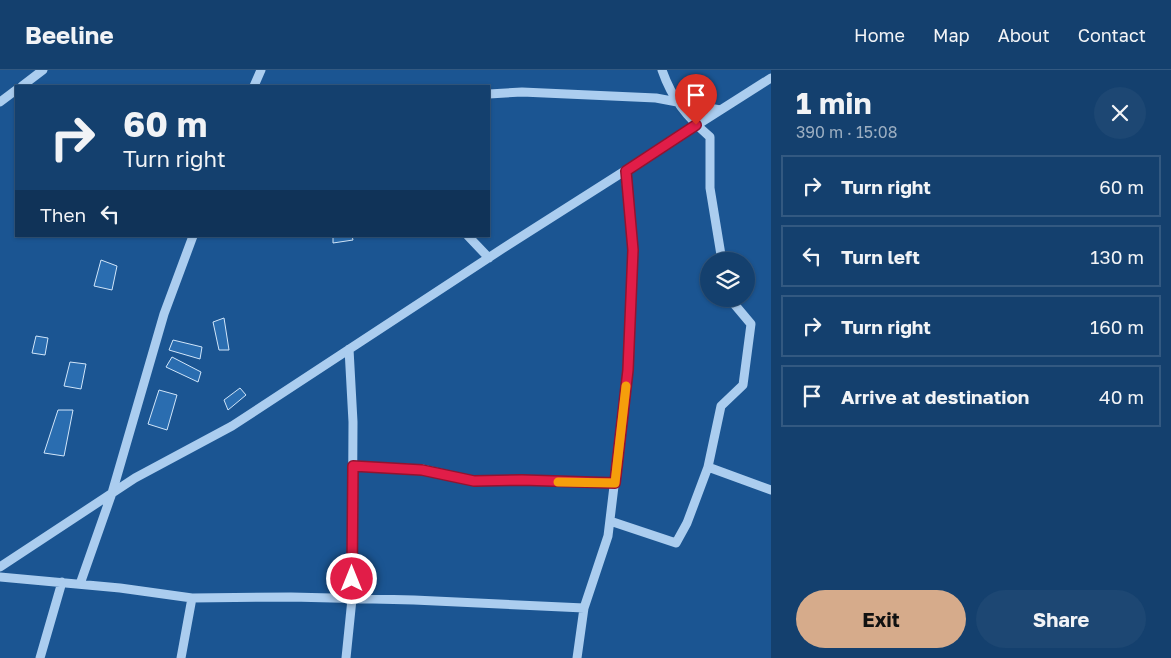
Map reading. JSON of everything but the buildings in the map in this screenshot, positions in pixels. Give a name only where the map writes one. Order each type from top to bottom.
[{"type":"street","points":[[23,85],[43,70]]},
{"type":"street","points":[[254,85],[261,70]]},
{"type":"street","points":[[662,70],[676,102],[696,125],[710,137],[710,188],[721,252]]},
{"type":"street","points":[[0,567],[135,478],[232,426],[489,258],[771,78]]},
{"type":"street","points":[[0,102],[15,91]]},
{"type":"street","points":[[490,94],[522,92],[656,98],[720,110]]},
{"type":"street","points":[[577,658],[584,608],[608,536],[628,370],[633,250],[626,171]]},
{"type":"street","points":[[80,584],[112,493],[164,314],[193,237]]},
{"type":"street","points":[[469,237],[489,258]]},
{"type":"street","points":[[610,521],[676,543],[687,523],[708,467],[722,406],[744,385],[751,324],[737,307]]},
{"type":"street","points":[[346,658],[352,598],[353,422],[349,349]]},
{"type":"street","points":[[353,466],[422,470],[474,481],[522,480],[615,483]]},
{"type":"street","points":[[708,467],[771,490]]},
{"type":"street","points":[[0,577],[120,588],[192,598],[352,598],[584,608]]},
{"type":"street","points":[[40,658],[62,582]]},
{"type":"street","points":[[181,658],[192,598]]},
{"type":"slow traffic","points":[[558,482],[615,483],[626,386]]},
{"type":"route","points":[[352,579],[353,466],[422,470],[474,481],[522,480],[615,483],[628,370],[633,250],[626,171],[696,125]]}]
